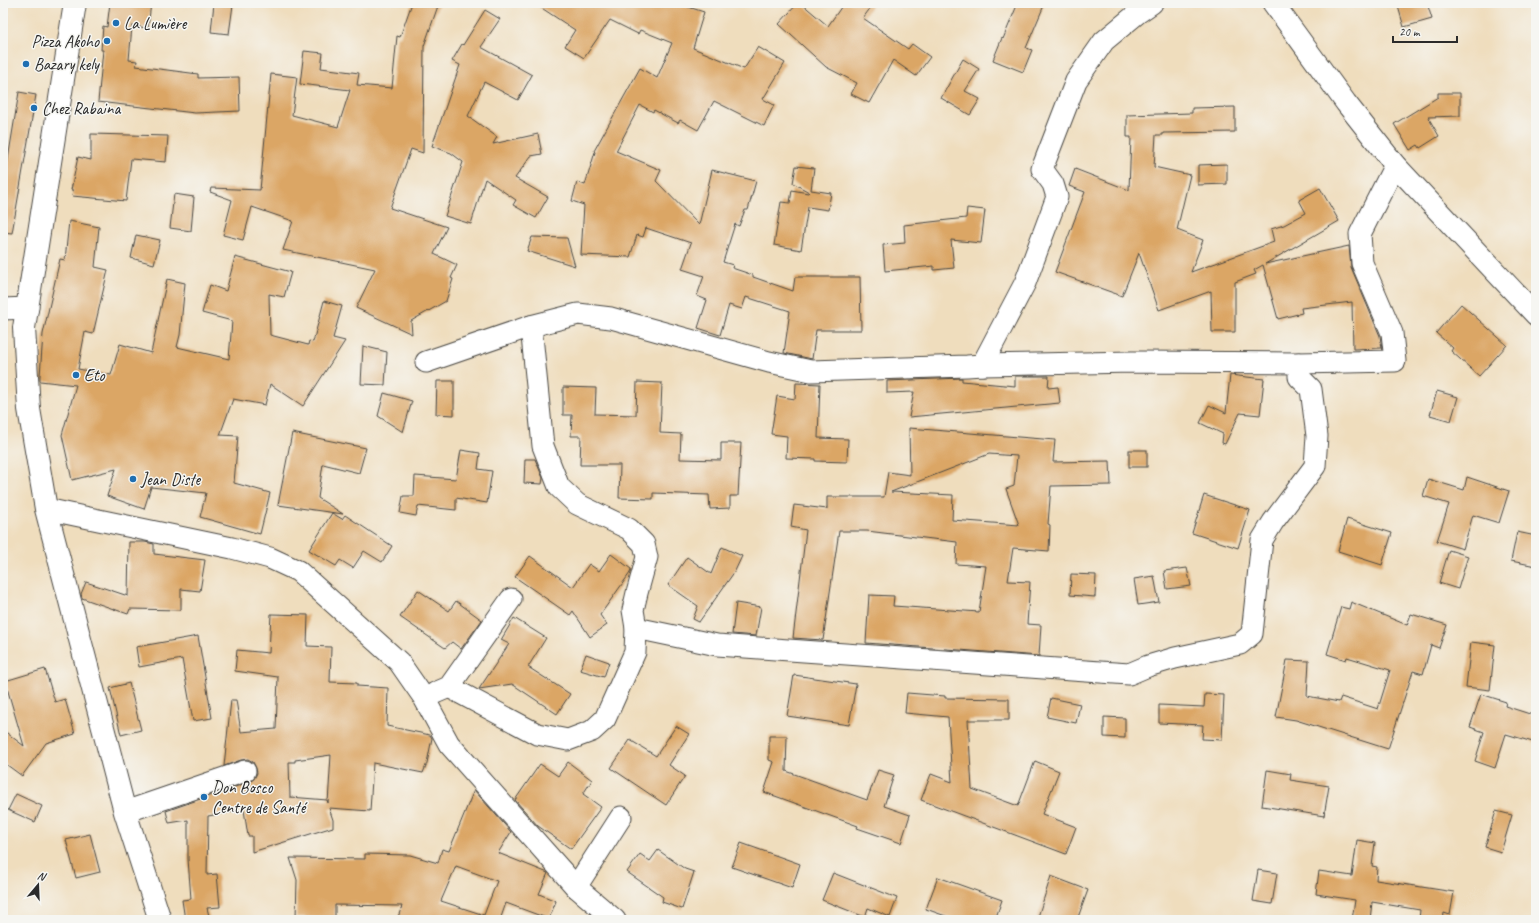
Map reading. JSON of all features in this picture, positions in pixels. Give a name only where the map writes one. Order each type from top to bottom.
[{"type":"street","points":[[75,3],[24,340],[29,410],[46,509],[125,812],[160,920]]},
{"type":"street","points":[[982,365],[1025,283],[1058,197],[1053,184],[1042,169],[1076,81],[1104,41],[1152,3]]},
{"type":"street","points":[[1273,3],[1346,103],[1395,165],[1536,315]]},
{"type":"street","points":[[426,362],[531,326],[578,314],[611,318],[769,362],[811,371],[982,365],[1132,362],[1299,363],[1395,361],[1392,333],[1362,263],[1360,234],[1395,165]]},
{"type":"street","points":[[3,309],[28,308]]},
{"type":"street","points":[[449,687],[537,734],[568,740],[592,731],[605,719],[635,652],[636,628],[633,610],[647,557],[644,544],[629,529],[577,504],[559,487],[543,446],[531,326]]},
{"type":"street","points":[[636,628],[717,645],[1129,674],[1148,666],[1176,658],[1240,644],[1252,634],[1262,540],[1273,522],[1315,466],[1318,436],[1311,389],[1299,377],[1299,363]]},
{"type":"street","points":[[46,509],[232,548],[270,558],[298,571],[399,662],[424,698],[449,744],[576,887],[615,920]]},
{"type":"street","points":[[424,698],[449,687],[511,598]]},
{"type":"street","points":[[125,812],[245,771]]},
{"type":"street","points":[[576,887],[621,818]]},
{"type":"building","points":[[110,3],[151,3],[148,28],[132,26],[129,60],[137,61],[136,66],[198,74],[198,78],[239,77],[240,111],[195,113],[98,102],[103,50],[101,50],[103,26],[107,27]]},
{"type":"building","points":[[214,3],[233,5],[229,34],[211,32]]},
{"type":"building","points":[[412,3],[439,3],[424,46],[423,153],[411,149],[390,208],[447,227],[434,254],[457,265],[451,278],[453,279],[446,301],[411,321],[412,334],[356,308],[375,269],[283,250],[293,221],[252,207],[243,240],[223,235],[232,200],[210,192],[211,188],[260,190],[271,74],[297,77],[292,115],[338,127],[350,90],[300,84],[304,51],[323,53],[321,68],[359,73],[357,85],[392,88],[397,36],[400,37]]},
{"type":"building","points":[[534,3],[676,3],[704,12],[693,48],[744,69],[758,47],[785,63],[763,99],[774,105],[764,126],[714,101],[698,130],[680,120],[678,123],[654,110],[653,112],[640,105],[616,151],[661,170],[656,181],[699,225],[712,170],[756,181],[748,210],[745,210],[739,226],[735,224],[723,262],[733,265],[732,268],[753,275],[753,277],[793,291],[795,277],[860,277],[861,330],[816,330],[812,359],[784,353],[790,311],[746,297],[742,309],[729,305],[720,335],[698,328],[707,300],[697,296],[704,276],[682,269],[691,243],[646,228],[643,237],[637,235],[630,257],[581,255],[584,205],[572,201],[577,182],[585,185],[595,152],[594,151],[640,68],[657,78],[672,43],[640,30],[638,34],[610,20],[584,58],[565,46],[575,30]]},
{"type":"building","points":[[798,3],[801,3],[828,26],[844,3],[874,3],[863,18],[908,49],[912,44],[930,57],[916,76],[893,60],[869,103],[851,94],[857,83],[826,67],[779,24]]},
{"type":"building","points":[[1018,3],[1045,3],[1026,48],[1032,50],[1023,72],[993,60]]},
{"type":"building","points":[[1397,3],[1427,3],[1432,19],[1404,27]]},
{"type":"building","points":[[485,10],[500,19],[481,47],[532,75],[518,100],[484,82],[468,116],[497,137],[493,144],[538,134],[542,154],[531,156],[515,178],[548,197],[536,218],[513,205],[516,200],[485,179],[471,224],[445,216],[463,162],[451,153],[432,146],[460,65],[452,61]]},
{"type":"building","points":[[963,59],[979,69],[965,91],[980,99],[970,115],[941,98]]},
{"type":"building","points":[[19,92],[36,95],[12,233],[3,232],[3,190]]},
{"type":"building","points":[[1438,93],[1460,93],[1460,116],[1428,117],[1439,136],[1420,148],[1418,145],[1410,150],[1394,124],[1438,97]]},
{"type":"building","points":[[1235,107],[1235,132],[1163,133],[1163,135],[1156,135],[1154,167],[1190,175],[1177,230],[1203,240],[1191,272],[1274,242],[1271,229],[1284,225],[1306,213],[1299,200],[1320,188],[1339,221],[1265,264],[1349,246],[1351,267],[1380,336],[1382,348],[1353,349],[1352,302],[1301,308],[1302,313],[1278,319],[1263,265],[1254,270],[1256,274],[1235,282],[1235,332],[1212,332],[1211,291],[1159,310],[1139,253],[1122,296],[1055,272],[1085,192],[1069,186],[1075,169],[1129,190],[1131,137],[1127,137],[1127,115],[1192,113],[1192,108]]},
{"type":"building","points":[[91,134],[168,136],[166,162],[131,159],[126,201],[72,196],[73,190],[71,190],[78,157],[91,160]]},
{"type":"building","points":[[1227,164],[1227,184],[1198,185],[1198,165]]},
{"type":"building","points":[[796,166],[814,168],[811,190],[831,193],[828,210],[808,207],[801,250],[774,245],[781,202],[790,203],[792,190],[809,192],[793,183]]},
{"type":"building","points":[[174,194],[194,197],[191,231],[170,228]]},
{"type":"building","points":[[967,208],[985,210],[981,243],[951,240],[954,268],[934,270],[934,266],[885,271],[883,245],[905,243],[904,225],[966,218]]},
{"type":"building","points":[[69,221],[99,227],[95,267],[108,270],[93,334],[85,332],[78,369],[111,375],[120,344],[151,353],[167,279],[185,283],[180,335],[177,347],[229,359],[232,321],[202,313],[210,285],[226,291],[235,257],[291,272],[284,297],[269,294],[270,335],[308,345],[309,341],[313,342],[324,301],[342,306],[333,338],[345,341],[303,406],[270,384],[265,405],[233,399],[220,435],[238,436],[234,483],[270,493],[260,534],[200,517],[206,493],[151,487],[144,509],[107,496],[116,469],[72,480],[62,435],[76,385],[40,381],[43,334],[60,259],[65,260]]},
{"type":"building","points":[[136,235],[160,240],[154,264],[131,258]]},
{"type":"building","points":[[532,237],[567,238],[575,266],[527,251]]},
{"type":"building","points":[[1461,304],[1507,345],[1479,376],[1451,351],[1453,348],[1436,333]]},
{"type":"building","points":[[363,346],[387,352],[385,385],[361,384]]},
{"type":"building","points":[[1230,375],[1264,379],[1260,415],[1240,413],[1225,444],[1222,443],[1223,434],[1200,423],[1209,405],[1226,413]]},
{"type":"building","points":[[1015,376],[1049,376],[1048,388],[1058,387],[1060,403],[909,417],[914,392],[887,393],[887,381],[962,378],[962,381],[1015,386]]},
{"type":"building","points":[[437,381],[454,381],[454,415],[436,414]]},
{"type":"building","points":[[637,382],[662,383],[660,433],[681,434],[680,459],[721,460],[721,443],[741,443],[738,496],[730,496],[730,508],[710,509],[709,495],[653,493],[653,499],[619,498],[620,465],[580,465],[581,436],[571,436],[572,415],[563,415],[563,387],[596,388],[595,414],[636,415]]},
{"type":"building","points":[[796,383],[820,384],[818,438],[848,439],[847,462],[786,458],[787,436],[771,434],[777,396],[795,399]]},
{"type":"building","points":[[1437,391],[1458,397],[1451,421],[1430,415]]},
{"type":"building","points":[[384,393],[412,401],[403,432],[378,416]]},
{"type":"building","points":[[909,428],[1055,440],[1053,462],[1110,461],[1111,485],[1051,486],[1048,524],[1050,525],[1049,551],[1013,548],[1008,581],[1030,582],[1027,624],[1041,625],[1039,656],[866,643],[869,595],[894,596],[893,606],[979,612],[986,566],[956,564],[957,542],[867,531],[839,531],[823,640],[793,638],[806,530],[791,527],[794,505],[827,509],[827,497],[884,497],[888,472],[910,475]],"holes":[[[989,454],[1017,456],[1014,486],[1006,489],[1019,525],[952,520],[953,495],[891,492]]]},
{"type":"building","points":[[292,433],[366,448],[359,473],[323,464],[318,498],[343,514],[278,505]]},
{"type":"building","points":[[461,450],[480,453],[478,469],[492,471],[487,503],[456,498],[456,510],[418,506],[416,516],[400,513],[403,496],[414,496],[415,476],[456,479]]},
{"type":"building","points":[[1129,450],[1147,450],[1147,467],[1129,467]]},
{"type":"building","points":[[525,459],[535,459],[543,478],[542,484],[524,483]]},
{"type":"building","points":[[1467,477],[1509,491],[1499,523],[1473,515],[1463,549],[1437,541],[1449,504],[1423,496],[1428,479],[1464,490]]},
{"type":"building","points":[[1204,495],[1250,510],[1238,548],[1192,533]]},
{"type":"building","points":[[332,513],[342,519],[345,515],[392,546],[382,562],[364,551],[353,568],[340,560],[336,566],[309,550]]},
{"type":"building","points":[[1347,519],[1392,533],[1382,565],[1338,551]]},
{"type":"building","points":[[1517,532],[1536,536],[1536,566],[1511,561]]},
{"type":"building","points":[[129,542],[145,542],[154,544],[154,554],[205,560],[200,591],[181,589],[181,610],[130,609],[128,614],[82,598],[81,594],[86,582],[128,596]]},
{"type":"building","points":[[722,547],[742,556],[735,571],[699,622],[693,619],[698,606],[668,585],[687,557],[711,574]]},
{"type":"building","points":[[1449,550],[1468,556],[1458,589],[1439,583]]},
{"type":"building","points":[[611,554],[631,569],[630,573],[600,615],[607,625],[590,637],[573,611],[570,615],[515,577],[530,556],[573,587],[589,564],[599,571]]},
{"type":"building","points":[[1187,568],[1191,586],[1167,589],[1164,571]]},
{"type":"building","points":[[1071,574],[1096,575],[1095,597],[1070,595]]},
{"type":"building","points":[[1154,576],[1159,602],[1138,605],[1134,579]]},
{"type":"building","points":[[418,590],[449,611],[456,601],[482,620],[461,649],[452,642],[445,648],[400,617]]},
{"type":"building","points":[[1351,602],[1407,625],[1411,614],[1447,625],[1439,648],[1431,645],[1423,674],[1413,671],[1388,749],[1296,720],[1276,717],[1287,660],[1309,661],[1307,696],[1339,702],[1341,697],[1378,709],[1390,670],[1347,657],[1346,660],[1327,654],[1341,607],[1349,609]]},
{"type":"building","points":[[736,603],[761,607],[756,636],[732,634]]},
{"type":"building","points":[[271,614],[308,615],[307,646],[331,647],[330,682],[357,683],[357,686],[388,688],[387,726],[430,735],[432,738],[427,763],[423,773],[373,763],[370,811],[329,808],[333,820],[333,827],[252,852],[252,836],[248,836],[244,810],[208,816],[207,875],[217,874],[220,907],[207,908],[210,920],[185,920],[182,900],[191,899],[188,859],[188,820],[169,823],[166,811],[254,779],[257,773],[256,768],[253,762],[248,759],[224,766],[231,700],[236,700],[241,732],[276,729],[278,677],[235,671],[237,650],[269,653]],"holes":[[[331,755],[328,803],[327,800],[290,797],[289,762]]]},
{"type":"building","points":[[514,618],[546,638],[528,667],[570,694],[557,714],[512,684],[479,689],[509,644],[501,640]]},
{"type":"building","points":[[198,636],[212,718],[193,721],[182,659],[139,667],[136,647]]},
{"type":"building","points":[[1471,642],[1495,645],[1490,690],[1466,687]]},
{"type":"building","points":[[586,654],[609,662],[604,677],[580,670]]},
{"type":"building","points":[[45,669],[55,702],[65,699],[75,734],[46,743],[22,776],[3,762],[3,730],[24,746],[5,681]]},
{"type":"building","points":[[794,675],[856,684],[849,725],[787,716]]},
{"type":"building","points":[[129,683],[141,730],[121,735],[110,688]]},
{"type":"building","points":[[907,693],[945,696],[945,698],[1009,699],[1009,720],[968,720],[972,789],[1018,806],[1035,761],[1059,771],[1042,814],[1076,827],[1066,854],[921,800],[931,774],[952,782],[948,717],[905,713]]},
{"type":"building","points":[[1205,694],[1224,695],[1222,740],[1202,739],[1203,725],[1159,723],[1159,705],[1204,707]]},
{"type":"building","points":[[1481,694],[1506,702],[1505,706],[1536,716],[1536,743],[1506,734],[1495,768],[1475,761],[1484,732],[1470,727]]},
{"type":"building","points":[[1051,698],[1080,704],[1076,723],[1047,717]]},
{"type":"building","points":[[1104,717],[1125,718],[1125,738],[1104,737]]},
{"type":"building","points":[[676,726],[689,734],[669,765],[685,776],[666,805],[611,768],[630,740],[656,756]]},
{"type":"building","points":[[769,736],[787,736],[786,771],[867,800],[878,770],[894,775],[884,806],[910,815],[901,843],[857,828],[858,826],[764,792],[774,762],[769,760]]},
{"type":"building","points":[[568,762],[592,780],[583,794],[601,807],[571,849],[538,826],[515,800],[540,764],[558,776]]},
{"type":"building","points":[[1267,770],[1291,774],[1290,780],[1329,786],[1324,816],[1262,806]]},
{"type":"building","points":[[474,790],[511,832],[498,853],[548,873],[539,894],[556,901],[549,919],[506,903],[500,920],[397,920],[402,906],[335,905],[335,918],[296,917],[297,880],[290,858],[365,859],[365,854],[410,855],[438,863],[442,849],[449,851]],"holes":[[[456,866],[497,881],[484,915],[441,901]]]},
{"type":"building","points":[[16,794],[42,806],[35,822],[8,810]]},
{"type":"building","points":[[1496,811],[1512,815],[1501,852],[1485,847]]},
{"type":"building","points":[[90,834],[100,872],[76,878],[66,840]]},
{"type":"building","points":[[1357,840],[1375,843],[1372,866],[1377,867],[1376,880],[1454,892],[1450,915],[1444,913],[1443,920],[1419,920],[1420,910],[1372,902],[1370,920],[1352,920],[1355,900],[1316,894],[1319,871],[1352,876]]},
{"type":"building","points":[[741,843],[800,864],[792,888],[732,867]]},
{"type":"building","points":[[658,850],[685,869],[694,872],[682,909],[662,902],[663,897],[627,872],[640,854],[650,861]]},
{"type":"building","points":[[1258,870],[1277,873],[1272,904],[1253,901]]},
{"type":"building","points":[[833,873],[897,898],[890,917],[868,908],[865,917],[822,900]]},
{"type":"building","points":[[1051,876],[1088,890],[1077,920],[1037,920]]},
{"type":"building","points":[[938,877],[1002,900],[995,920],[957,920],[926,909]]},
{"type":"place","name":"La Lumière","points":[[116,23]]},
{"type":"place","name":"Pizza Akoho","points":[[107,41]]},
{"type":"place","name":"Bazary kely","points":[[26,64]]},
{"type":"place","name":"Chez Rabaina","points":[[34,108]]},
{"type":"place","name":"Eto","points":[[76,375]]},
{"type":"place","name":"Jean Diste","points":[[133,479]]},
{"type":"place","name":"Don Bosco Centre de Santé","points":[[204,797]]}]
